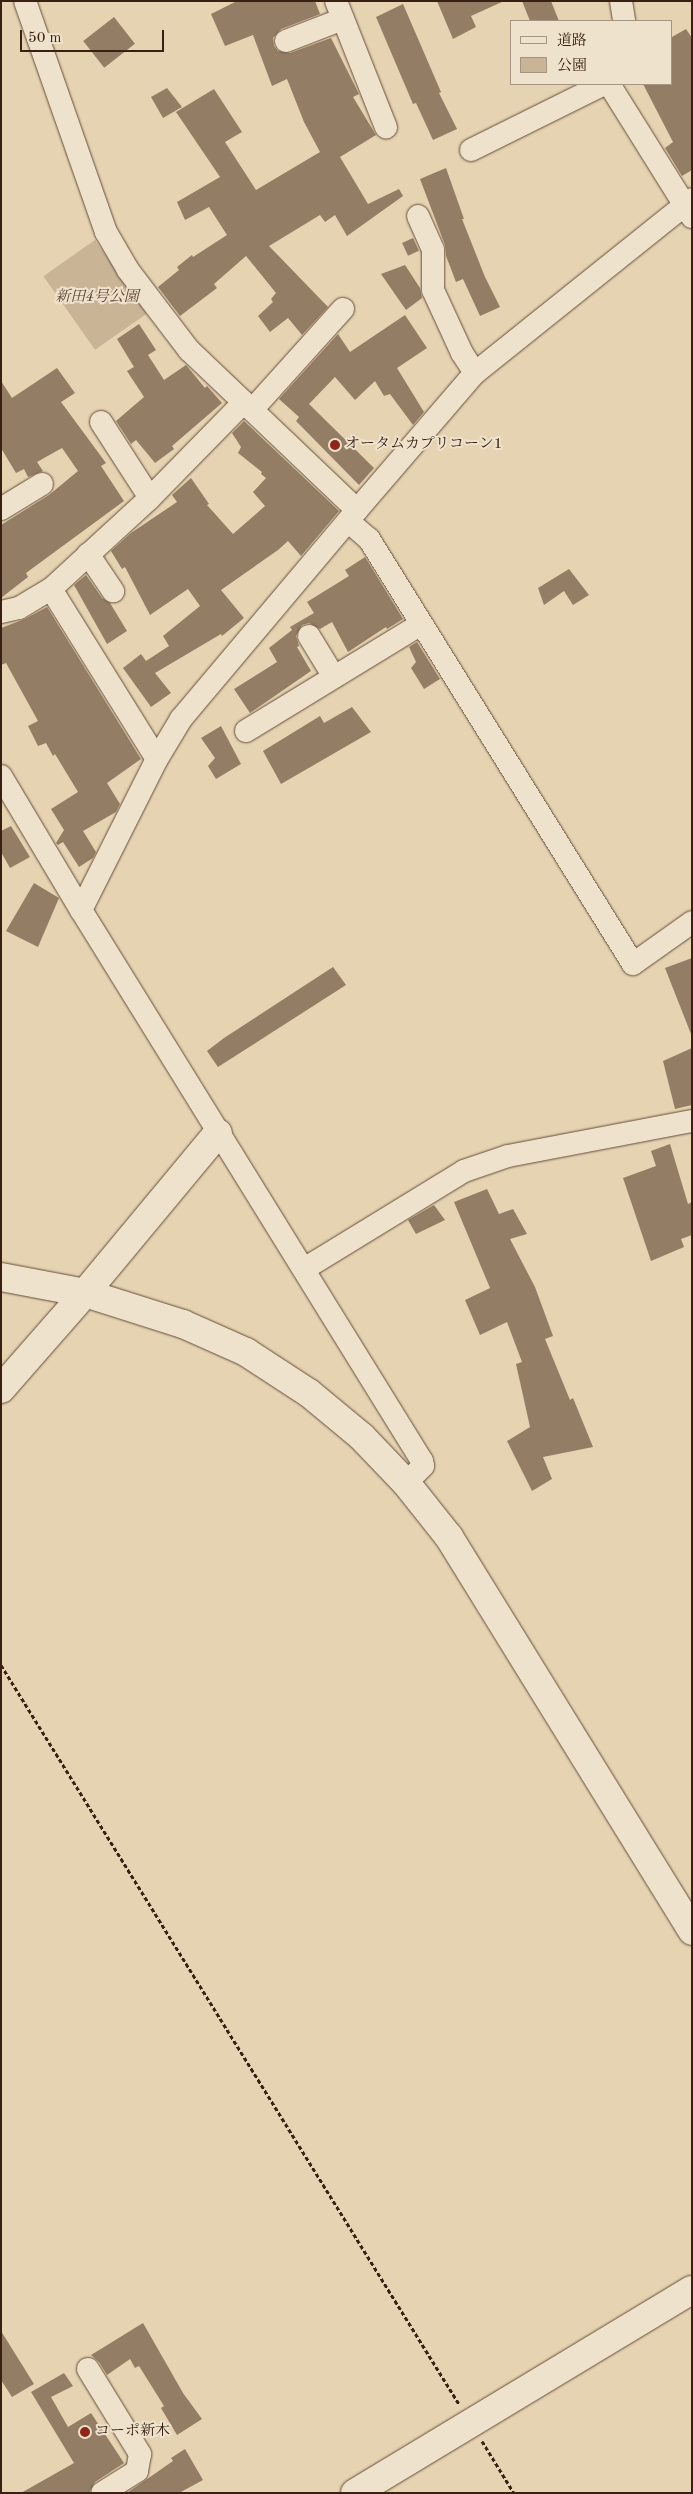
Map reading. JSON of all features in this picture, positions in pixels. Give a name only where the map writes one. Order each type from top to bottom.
[{"type":"street","points":[[25,1],[106,232],[128,270],[189,350],[248,406],[353,516],[633,964],[692,922]]},
{"type":"street","points":[[621,1],[624,20]]},
{"type":"street","points":[[286,41],[340,10],[386,127]]},
{"type":"street","points":[[471,150],[602,85]]},
{"type":"street","points":[[81,910],[157,760],[181,719],[475,373],[689,207],[610,85]]},
{"type":"street","points":[[418,216],[434,250],[433,290],[462,353],[475,373]]},
{"type":"street","points":[[1,612],[19,608],[51,589],[248,406],[344,310]]},
{"type":"street","points":[[101,422],[150,498]]},
{"type":"street","points":[[1,510],[42,484]]},
{"type":"street","points":[[88,554],[113,591]]},
{"type":"street","points":[[51,589],[157,760]]},
{"type":"street","points":[[246,731],[421,624]]},
{"type":"street","points":[[309,636],[334,677]]},
{"type":"street","points":[[1,776],[218,1133],[422,1461],[423,1466],[406,1483]]},
{"type":"street","points":[[304,1269],[464,1171],[508,1156],[692,1121]]},
{"type":"street","points":[[1,1389],[85,1293],[218,1133]]},
{"type":"street","points":[[1,1277],[85,1293],[183,1324],[246,1352],[309,1393],[362,1437],[406,1483],[449,1537],[692,1931]]},
{"type":"street","points":[[355,2493],[692,2290]]},
{"type":"street","points":[[88,2369],[140,2454],[137,2471],[102,2493]]},
{"type":"path","points":[[1,1664],[514,2493]]},
{"type":"green space","name":"新田4号公園","points":[[95,240],[147,314],[95,350],[43,276]]},
{"type":"building","points":[[237,1],[315,1],[320,14],[281,29],[273,38],[274,46],[278,51],[290,53],[331,38],[359,94],[353,97],[376,135],[340,157],[368,204],[399,189],[403,196],[347,236],[335,215],[325,222],[320,215],[269,246],[328,307],[302,335],[288,318],[270,332],[258,316],[273,302],[271,299],[276,293],[246,256],[214,284],[217,288],[180,316],[158,287],[179,270],[177,267],[192,255],[193,257],[227,235],[209,207],[185,220],[177,202],[220,177],[176,112],[214,89],[242,132],[225,142],[256,190],[320,152],[304,122],[287,79],[272,86],[253,35],[225,46],[211,14]]},
{"type":"building","points":[[437,1],[504,1],[471,16],[476,27],[453,39]]},
{"type":"building","points":[[522,1],[551,1],[559,20],[530,20]]},
{"type":"building","points":[[403,4],[441,92],[439,93],[457,129],[433,140],[416,103],[413,104],[376,17]]},
{"type":"building","points":[[114,17],[135,44],[104,68],[83,41]]},
{"type":"building","points":[[686,29],[692,38],[692,170],[682,176],[665,148],[673,142],[644,85],[673,85],[673,36]]},
{"type":"building","points":[[167,88],[182,107],[163,118],[151,97]]},
{"type":"building","points":[[446,168],[464,219],[462,219],[485,277],[500,307],[480,316],[463,279],[456,282],[446,256],[445,245],[420,179]]},
{"type":"building","points":[[413,238],[419,251],[408,256],[402,243]]},
{"type":"building","points":[[405,265],[420,288],[422,298],[406,310],[381,274]]},
{"type":"building","points":[[405,315],[427,348],[397,368],[424,412],[413,425],[390,394],[384,396],[375,381],[355,400],[335,377],[309,404],[374,468],[359,485],[296,421],[299,417],[279,399],[338,334],[350,352]]},
{"type":"building","points":[[139,324],[156,350],[148,355],[164,380],[186,365],[205,388],[207,386],[222,403],[172,446],[174,449],[155,463],[136,440],[131,444],[116,421],[144,397],[127,371],[134,367],[117,339]]},
{"type":"building","points":[[57,368],[75,393],[61,402],[106,463],[101,466],[124,501],[26,573],[28,577],[1,598],[1,525],[49,495],[78,471],[62,448],[37,462],[43,471],[28,477],[24,469],[16,473],[1,448],[1,381],[12,398]]},
{"type":"building","points":[[244,421],[339,511],[301,556],[288,541],[221,590],[244,618],[222,636],[221,634],[155,673],[171,693],[151,707],[123,668],[141,654],[146,661],[169,646],[163,636],[200,606],[188,589],[150,615],[125,567],[122,569],[111,551],[131,533],[177,502],[172,495],[191,478],[209,504],[207,505],[233,534],[265,506],[253,492],[266,478],[261,474],[262,472],[238,453],[241,447],[232,433]]},
{"type":"building","points":[[365,557],[403,619],[387,629],[386,627],[348,652],[332,622],[320,629],[309,623],[302,625],[296,636],[299,646],[297,647],[311,671],[250,713],[234,689],[277,662],[269,648],[292,630],[290,627],[314,613],[307,602],[349,576],[345,570]]},
{"type":"building","points":[[569,569],[589,595],[573,605],[564,591],[544,605],[538,588]]},
{"type":"building","points":[[86,575],[102,598],[110,603],[127,631],[107,644],[74,585]]},
{"type":"building","points":[[47,607],[141,759],[107,783],[120,804],[116,812],[83,831],[96,852],[93,858],[79,867],[63,842],[58,845],[56,843],[64,830],[51,809],[78,792],[55,754],[53,756],[46,743],[38,746],[28,726],[38,721],[6,663],[1,665],[1,628],[25,619]]},
{"type":"building","points":[[417,642],[440,679],[424,689],[411,668],[416,662],[409,647]]},
{"type":"building","points":[[352,707],[371,732],[281,784],[263,751],[320,716],[324,723]]},
{"type":"building","points":[[221,726],[241,764],[216,779],[208,766],[215,758],[201,738]]},
{"type":"building","points":[[11,826],[30,857],[10,868],[1,852],[1,831]]},
{"type":"building","points":[[34,883],[59,898],[38,947],[6,931]]},
{"type":"building","points":[[692,958],[692,1034],[691,1034],[665,968]]},
{"type":"building","points":[[333,967],[346,985],[218,1067],[207,1051]]},
{"type":"building","points":[[692,1048],[692,1105],[675,1109],[663,1061]]},
{"type":"building","points":[[670,1144],[688,1204],[692,1202],[692,1235],[681,1239],[684,1247],[651,1261],[623,1178],[656,1166],[651,1151]]},
{"type":"building","points":[[487,1189],[499,1214],[513,1209],[527,1234],[510,1239],[535,1287],[553,1336],[545,1339],[570,1400],[573,1398],[593,1447],[543,1457],[552,1479],[532,1491],[507,1441],[530,1427],[516,1364],[522,1362],[507,1322],[480,1335],[465,1300],[490,1288],[454,1202]]},
{"type":"building","points":[[434,1205],[445,1220],[416,1234],[408,1220]]},
{"type":"building","points":[[143,2323],[183,2393],[202,2419],[177,2435],[161,2408],[164,2406],[139,2366],[135,2368],[130,2359],[107,2375],[99,2362],[91,2355]]},
{"type":"building","points":[[1,2331],[34,2384],[12,2397],[1,2380]]},
{"type":"building","points":[[64,2373],[73,2386],[51,2397],[68,2427],[91,2413],[124,2463],[95,2482],[89,2493],[21,2493],[74,2463],[31,2392]]},
{"type":"building","points":[[185,2449],[203,2480],[179,2493],[127,2493],[173,2461],[171,2458]]},
{"type":"place","name":"オータムカプリコーン1","points":[[335,445]]},
{"type":"place","name":"コーポ新木","points":[[85,2432]]}]
